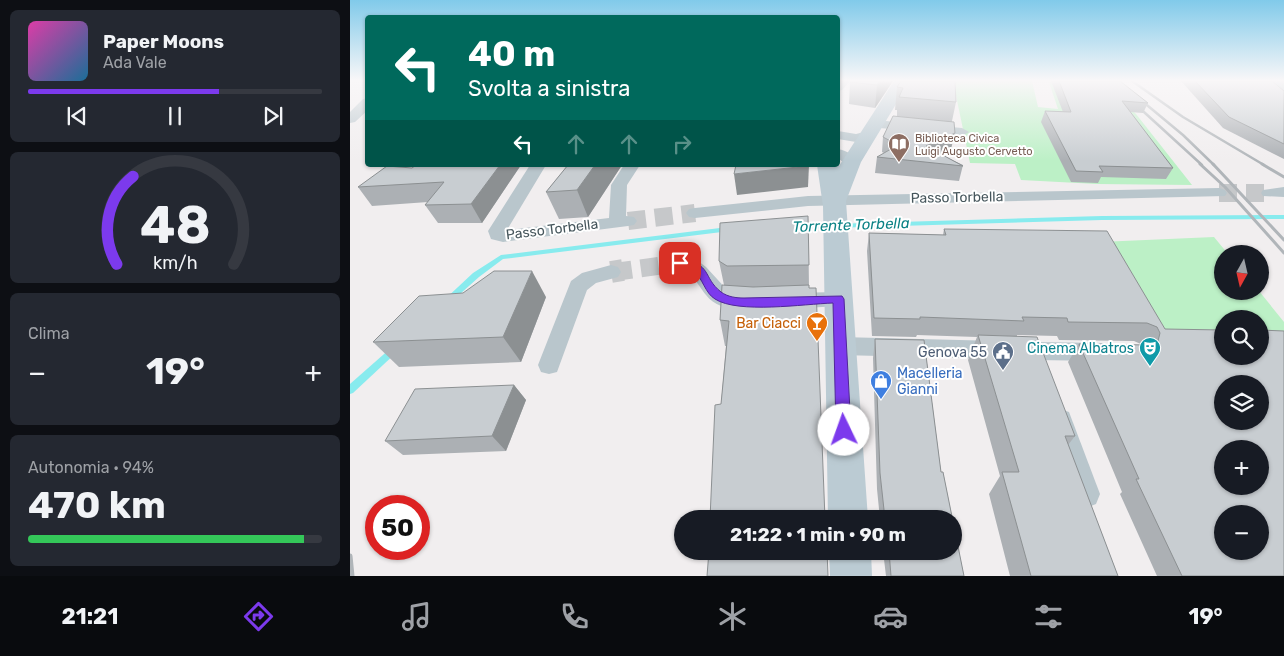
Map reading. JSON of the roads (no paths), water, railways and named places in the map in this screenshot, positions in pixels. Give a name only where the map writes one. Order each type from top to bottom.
[{"type":"main road","points":[[835,203],[844,158],[871,130],[888,108]]},
{"type":"main road","points":[[828,167],[835,203],[848,510]]},
{"type":"main road","points":[[850,560],[851,576]]},
{"type":"street","points":[[350,119],[362,108]]},
{"type":"street","points":[[840,135],[856,138],[871,130],[962,132]]},
{"type":"street","name":"Passo Torbella","points":[[537,167],[497,231],[497,235],[503,236],[622,221],[619,185],[631,167]]},
{"type":"street","name":"Passo Torbella","points":[[694,214],[808,201],[835,203],[875,198],[1219,193]]},
{"type":"street","points":[[680,263],[690,264],[699,269],[716,295],[722,299],[735,302],[838,299]]},
{"type":"street","points":[[549,365],[578,286],[589,278],[611,272]]},
{"type":"street","points":[[840,346],[1038,361],[1124,352]]},
{"type":"street","points":[[1052,398],[1095,520]]},
{"type":"waterway","name":"Torrente Torbella","points":[[797,227],[1102,218],[1284,217]]},
{"type":"waterway","name":"Torrente Torbella","points":[[447,301],[476,275],[501,257],[728,229]]},
{"type":"waterway","name":"Torrente Torbella","points":[[350,390],[395,349]]},
{"type":"tunnel","points":[[1219,193],[1269,193]]},
{"type":"tunnel","points":[[628,221],[695,213]]},
{"type":"tunnel","points":[[614,272],[680,263]]},
{"type":"tunnel","points":[[611,272],[623,270]]},
{"type":"railway","points":[[1139,108],[1202,165]]},
{"type":"railway","points":[[1150,108],[1183,135],[1213,164]]},
{"type":"railway","points":[[1170,108],[1264,165]]},
{"type":"railway","points":[[1200,164],[1225,187],[1284,253]]},
{"type":"railway","points":[[1213,164],[1284,240]]},
{"type":"railway","points":[[1262,164],[1284,177]]},
{"type":"railway","points":[[350,556],[352,576]]},
{"type":"place","name":"Biblioteca Civica Luigi Augusto Cervetto","points":[[899,163]]},
{"type":"place","name":"Bar Ciacci","points":[[817,342]]},
{"type":"place","name":"Cinema Albatros","points":[[1150,367]]},
{"type":"place","name":"Genova 55","points":[[1003,371]]},
{"type":"place","name":"Macelleria Gianni","points":[[881,400]]}]
